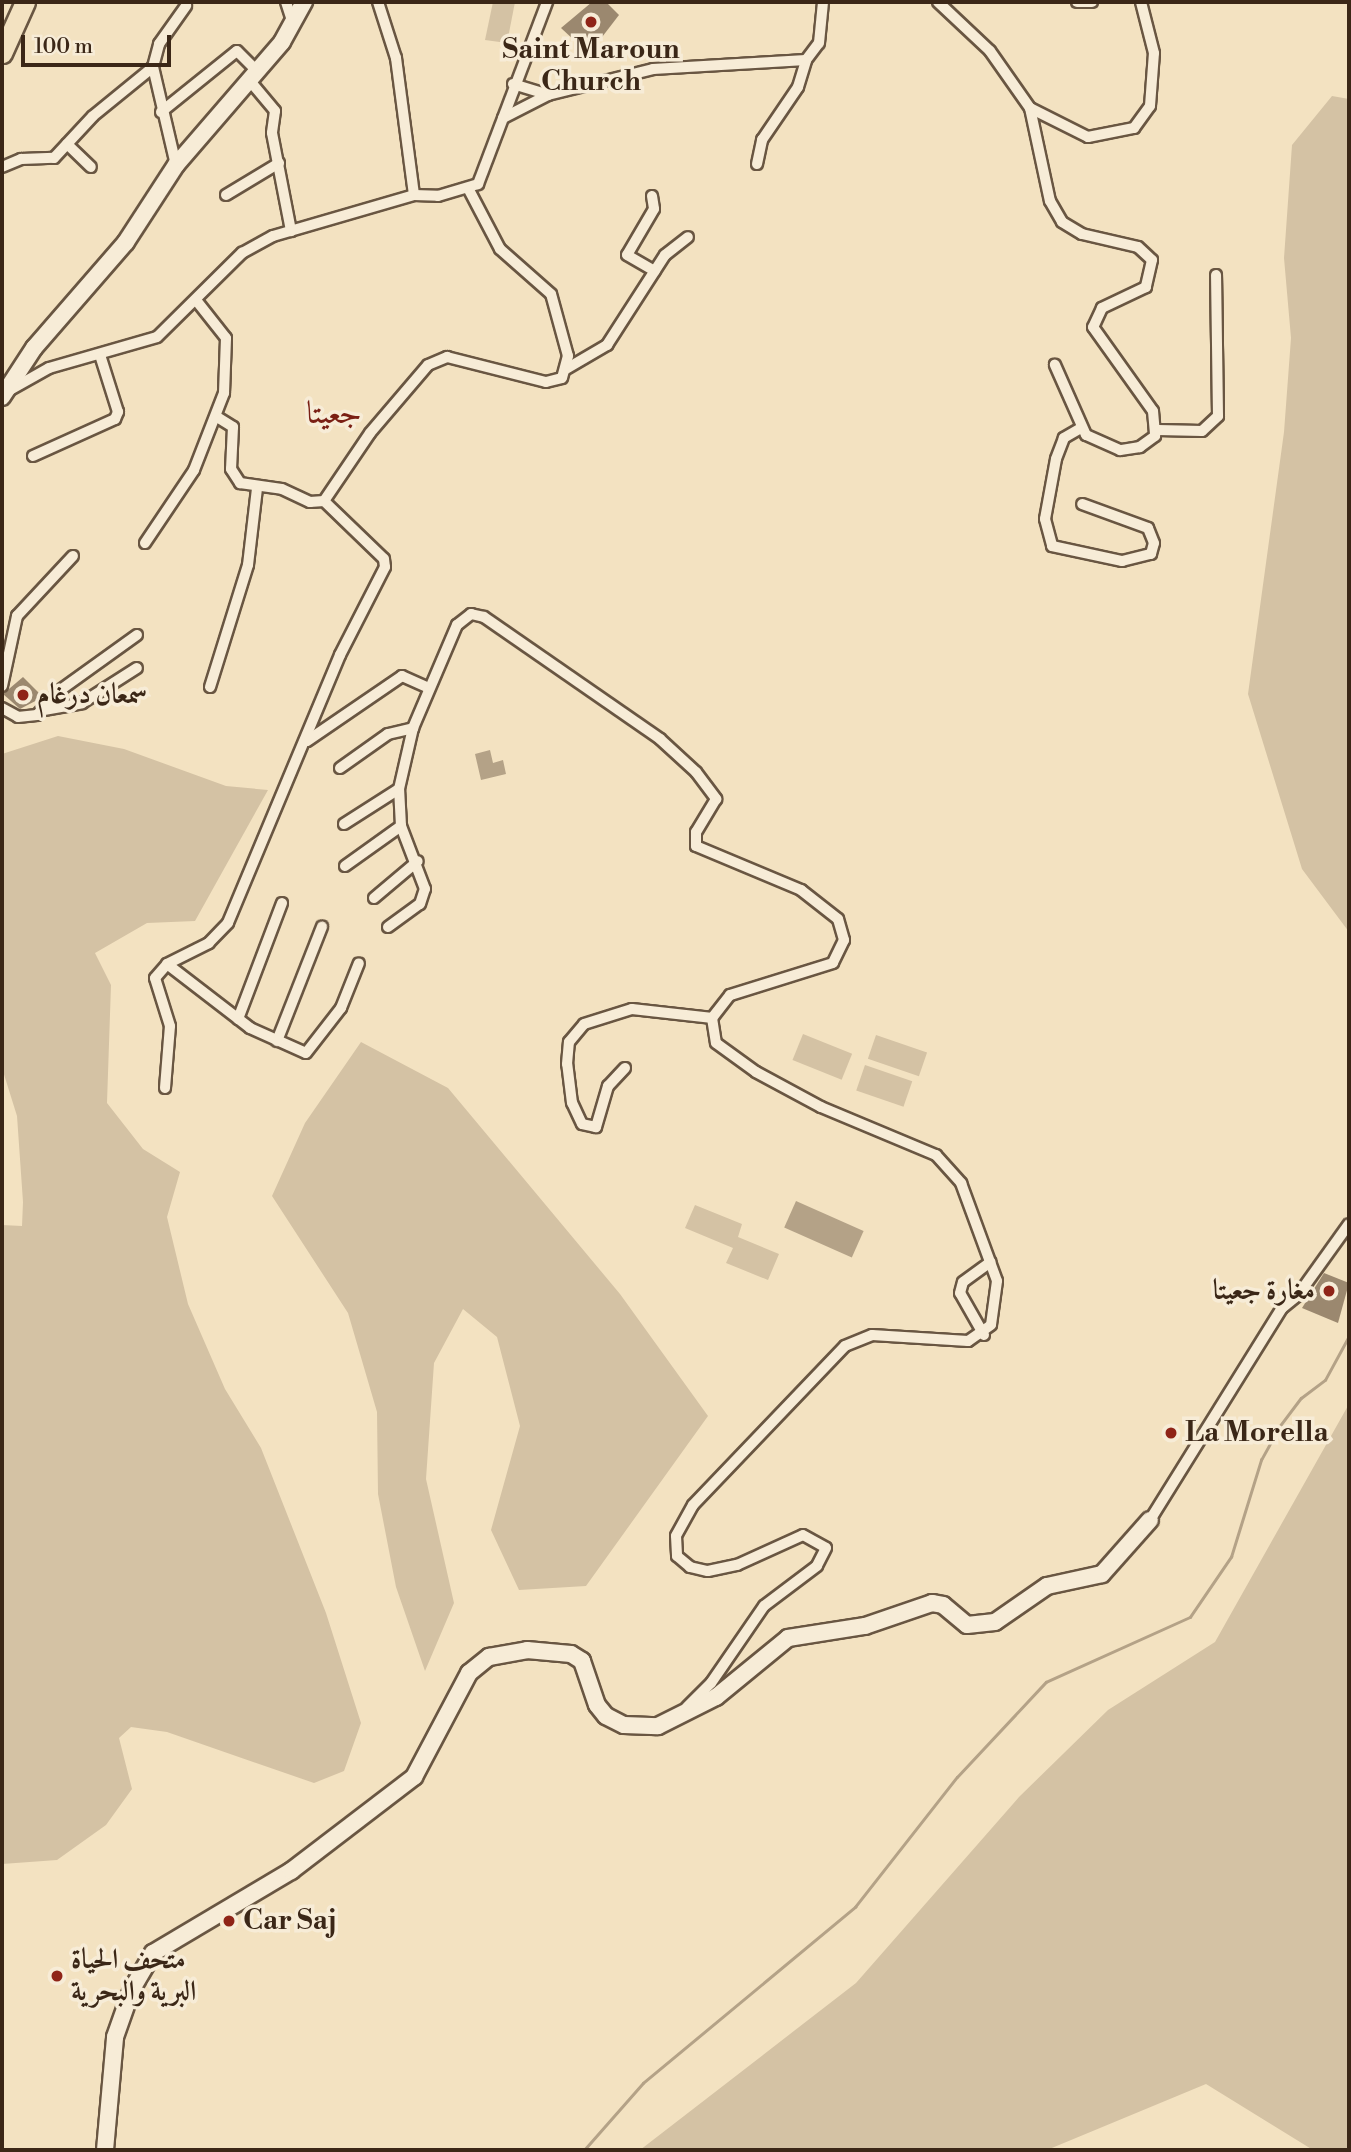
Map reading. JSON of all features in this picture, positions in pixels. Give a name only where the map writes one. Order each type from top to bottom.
[{"type":"highway","points":[[2,51],[25,2]]},
{"type":"street","points":[[286,2],[293,23]]},
{"type":"street","points":[[3,395],[34,348],[125,242],[176,165],[254,76],[293,23],[304,2]]},
{"type":"street","points":[[378,2],[396,58],[414,195]]},
{"type":"street","points":[[3,395],[39,372],[157,337],[242,253],[291,231],[414,195],[469,190],[486,173],[513,84],[547,2]]},
{"type":"street","points":[[757,164],[762,140],[795,93],[806,60],[819,43],[823,2]]},
{"type":"street","points":[[938,2],[990,51],[1030,107],[1050,201],[1062,222],[1082,234],[1138,247],[1152,260],[1146,287],[1102,308],[1093,327],[1144,396],[1158,430]]},
{"type":"street","points":[[1077,2],[1092,2]]},
{"type":"street","points":[[1030,107],[1088,137],[1134,128],[1150,106],[1155,85],[1141,2]]},
{"type":"street","points":[[176,165],[160,112],[153,67],[159,44],[186,6]]},
{"type":"street","points":[[160,112],[237,51],[275,111],[272,133],[291,231]]},
{"type":"street","points":[[502,118],[548,95],[673,65],[806,60]]},
{"type":"street","points":[[2,167],[20,159],[47,161],[153,67]]},
{"type":"street","points":[[513,84],[548,95]]},
{"type":"street","points":[[67,144],[91,167]]},
{"type":"street","points":[[226,195],[279,163]]},
{"type":"street","points":[[217,417],[233,427],[233,477],[257,488],[282,489],[310,502],[324,500],[370,433],[428,365],[447,358],[545,382],[562,378],[566,369],[566,343],[547,286],[500,249],[469,190]]},
{"type":"street","points":[[652,196],[654,209],[627,255],[655,271]]},
{"type":"street","points":[[566,369],[607,345],[655,271],[688,237]]},
{"type":"street","points":[[1158,430],[1202,431],[1218,416],[1216,275]]},
{"type":"street","points":[[145,543],[189,479],[217,417],[226,338],[196,300]]},
{"type":"street","points":[[33,456],[115,419],[118,412],[100,355]]},
{"type":"street","points":[[1055,365],[1081,428],[1097,443],[1120,450],[1147,444],[1158,430]]},
{"type":"street","points":[[1081,428],[1064,438],[1053,470],[1045,519],[1052,547],[1122,561],[1151,554],[1154,543],[1148,528],[1082,504]]},
{"type":"street","points":[[210,687],[248,565],[257,488]]},
{"type":"street","points":[[164,1088],[170,1026],[155,978],[167,964],[221,935],[307,741],[340,655],[385,567],[384,559],[324,500]]},
{"type":"street","points":[[2,686],[8,637],[18,616],[73,556]]},
{"type":"street","points":[[106,2150],[115,2037],[131,1989],[153,1953],[291,1871],[414,1777],[474,1667],[499,1654],[556,1650],[582,1661],[597,1705],[624,1725],[658,1726],[687,1707],[711,1683],[764,1606],[817,1566],[826,1548],[803,1535],[737,1565],[708,1571],[690,1567],[677,1556],[676,1536],[693,1505],[845,1346],[872,1335],[968,1341],[984,1335],[997,1302],[991,1262],[950,1166],[915,1144],[821,1107],[756,1072],[716,1042],[712,1018],[730,995],[833,963],[844,940],[838,919],[801,890],[696,846],[696,832],[716,799],[695,772],[660,739],[484,617],[461,618],[427,687],[413,728],[399,789],[401,826],[418,861],[424,898],[388,927]]},
{"type":"street","points":[[44,710],[59,691],[137,635]]},
{"type":"street","points":[[2,708],[24,718],[44,710],[82,703],[137,668]]},
{"type":"street","points":[[307,741],[402,676],[427,687]]},
{"type":"street","points":[[340,768],[371,744],[413,728]]},
{"type":"street","points":[[344,824],[399,789]]},
{"type":"street","points":[[345,866],[401,826]]},
{"type":"street","points":[[374,898],[418,861]]},
{"type":"street","points":[[238,1018],[282,903]]},
{"type":"street","points":[[277,1041],[322,927]]},
{"type":"street","points":[[167,964],[238,1018],[277,1041],[311,1050],[341,1008],[359,963]]},
{"type":"street","points":[[625,1068],[608,1086],[596,1127],[582,1124],[569,1090],[567,1052],[584,1024],[632,1009],[712,1018]]},
{"type":"street","points":[[687,1707],[716,1697],[788,1638],[865,1626],[932,1603],[943,1605],[967,1625],[995,1622],[1047,1586],[1102,1574],[1150,1520],[1282,1308],[1298,1295],[1349,1224]]},
{"type":"street","points":[[984,1335],[960,1293],[964,1282],[991,1262]]},
{"type":"shaded area","points":[[493,2],[515,2],[507,43],[485,40]]},
{"type":"shaded area","points":[[1332,96],[1349,99],[1349,932],[1302,869],[1248,694],[1284,432],[1291,338],[1284,258],[1292,145]]},
{"type":"shaded area","points":[[58,736],[124,749],[226,786],[268,790],[195,921],[147,923],[95,953],[111,985],[107,1103],[143,1149],[180,1172],[167,1217],[188,1304],[225,1389],[261,1448],[326,1613],[361,1723],[344,1771],[314,1783],[167,1732],[131,1727],[119,1738],[132,1789],[106,1825],[57,1860],[2,1864],[2,1225],[22,1226],[23,1202],[17,1116],[2,1068],[2,754]]},
{"type":"shaded area","points":[[490,750],[493,763],[503,760],[506,774],[481,780],[475,754]]},
{"type":"shaded area","points":[[803,1034],[852,1054],[842,1080],[793,1060]]},
{"type":"shaded area","points":[[876,1035],[927,1053],[919,1076],[868,1059]]},
{"type":"shaded area","points":[[361,1042],[448,1088],[620,1294],[708,1416],[586,1586],[519,1590],[491,1530],[520,1426],[497,1337],[463,1309],[434,1363],[426,1479],[454,1603],[425,1671],[396,1587],[378,1494],[377,1412],[348,1313],[272,1196],[305,1123]]},
{"type":"shaded area","points":[[865,1065],[912,1081],[903,1107],[856,1091]]},
{"type":"shaded area","points":[[796,1201],[864,1231],[852,1258],[784,1227]]},
{"type":"shaded area","points":[[695,1205],[742,1224],[738,1237],[779,1254],[768,1280],[726,1263],[733,1248],[685,1228]]},
{"type":"shaded area","points":[[1349,1404],[1349,2150],[1313,2150],[1206,2084],[1047,2150],[640,2150],[856,1983],[1019,1797],[1108,1710],[1215,1642]]},
{"type":"building","name":"Saint Maroun Church","points":[[592,2],[606,2],[619,15],[589,54],[561,28]]},
{"type":"building","name":"سمعان درغام","points":[[23,677],[43,697],[20,709],[3,694]]},
{"type":"building","name":"مغارة جعيتا","points":[[1324,1273],[1349,1283],[1338,1323],[1302,1308]]},
{"type":"waterway","points":[[584,2150],[643,2083],[855,1907],[957,1777],[1046,1682],[1190,1617],[1231,1557],[1261,1460],[1279,1427],[1301,1398],[1325,1380],[1349,1336]]},
{"type":"place","name":"Saint Maroun Church","points":[[591,22]]},
{"type":"place","name":"سمعان درغام","points":[[23,695]]},
{"type":"place","name":"مغارة جعيتا","points":[[1329,1291]]},
{"type":"place","name":"La Morella","points":[[1171,1433]]},
{"type":"place","name":"Car Saj","points":[[229,1921]]},
{"type":"place","name":"متحف الحياة البرية والبحرية","points":[[57,1976]]},
{"type":"district","name":"جعيتا","points":[[334,413]]}]
